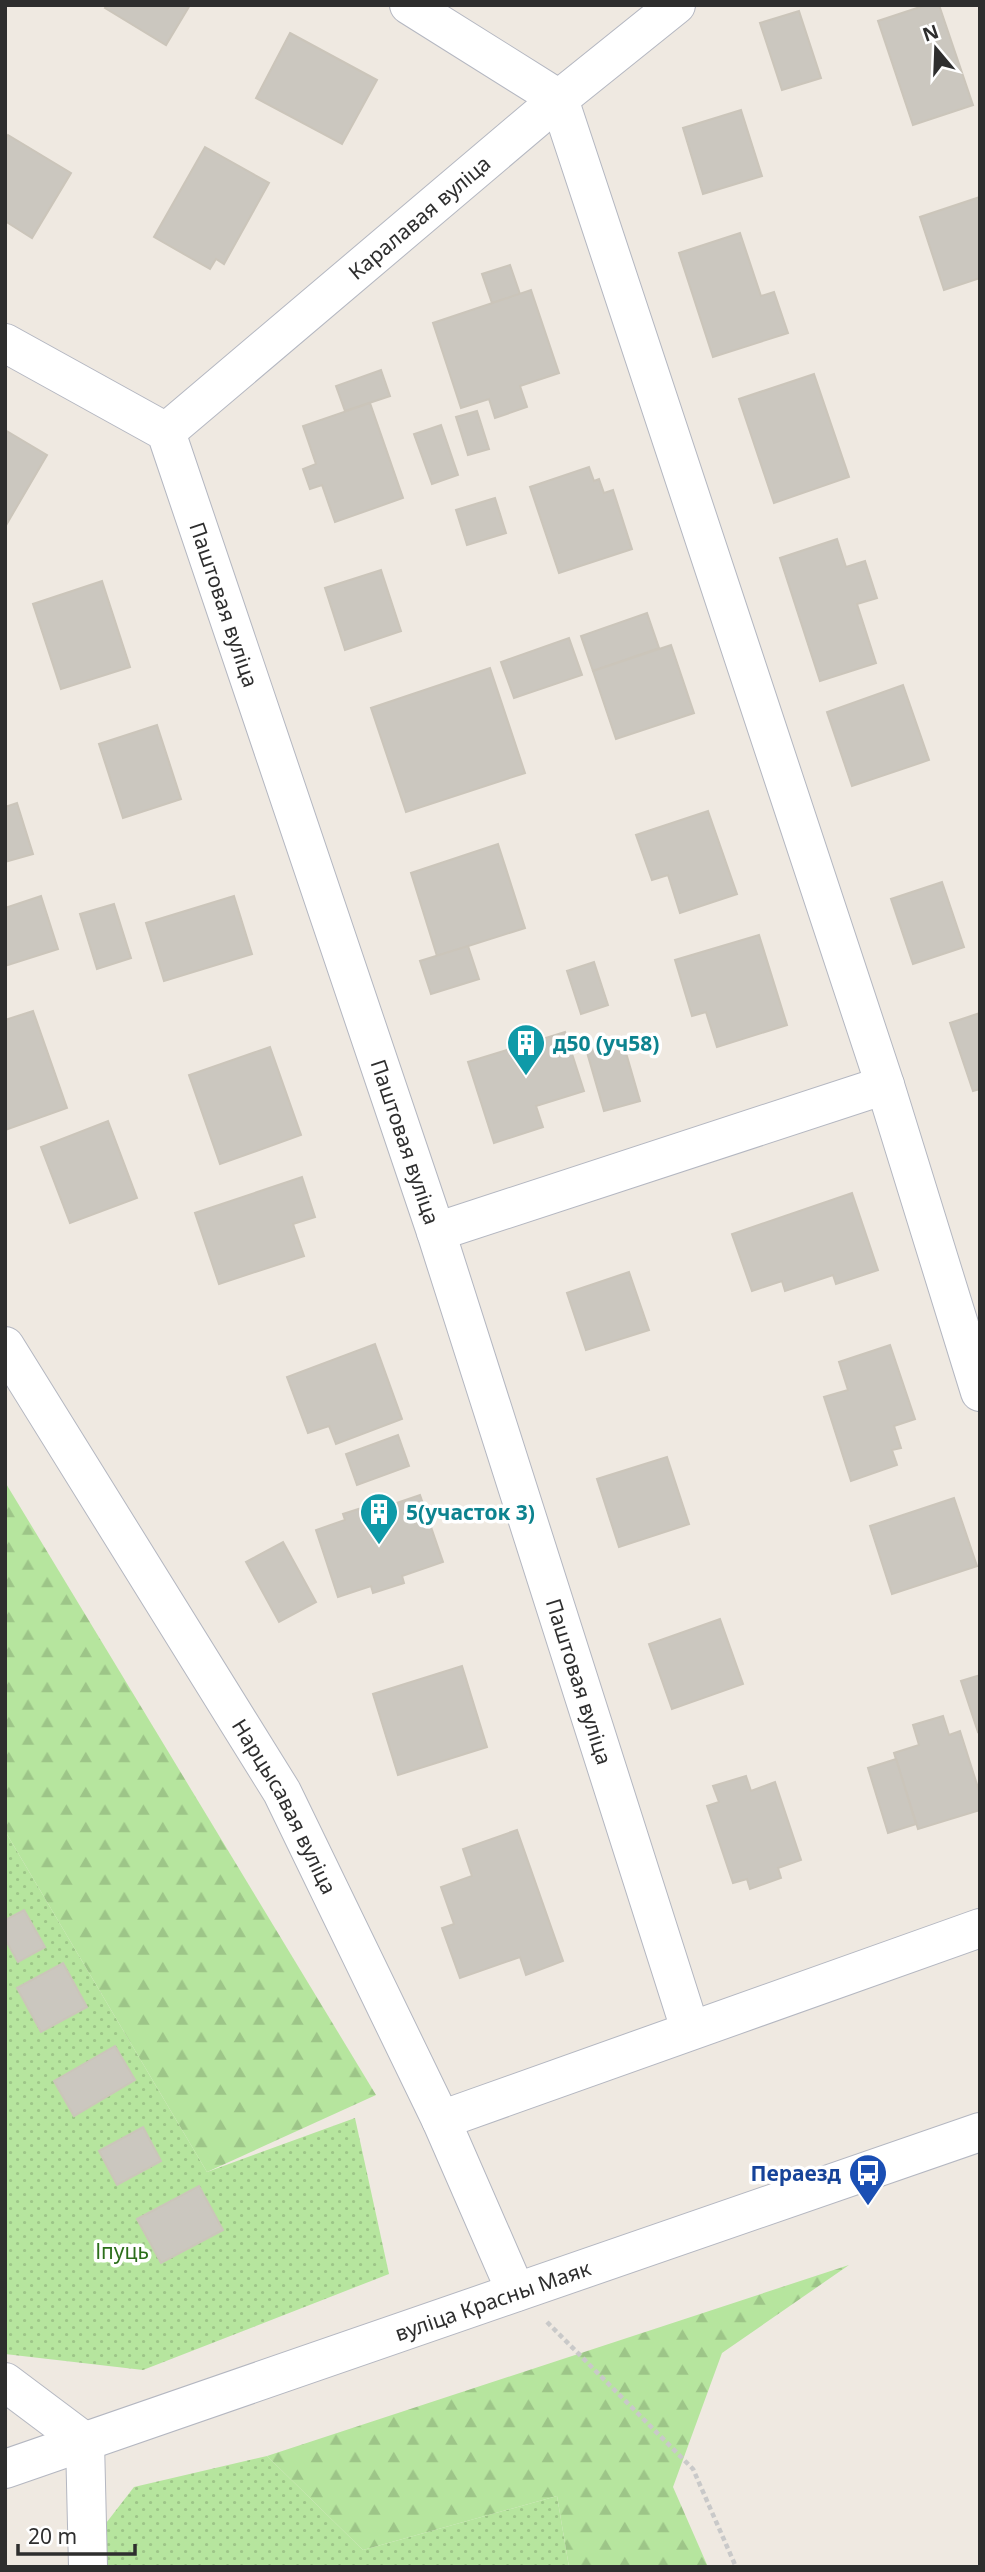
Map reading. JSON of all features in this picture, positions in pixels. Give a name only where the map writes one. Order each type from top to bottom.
[{"type":"street","points":[[409,5],[559,99],[885,1085],[980,1392]]},
{"type":"street","name":"Каралавая вуліца","points":[[166,432],[559,99],[676,5]]},
{"type":"street","points":[[5,343],[166,432]]},
{"type":"street","name":"Паштовая вуліца","points":[[166,432],[436,1232],[690,2029]]},
{"type":"street","points":[[436,1232],[885,1085]]},
{"type":"street","name":"Нарцысавая вуліца","points":[[5,1346],[282,1791],[441,2120],[516,2292]]},
{"type":"street","points":[[441,2120],[690,2029],[980,1928]]},
{"type":"street","name":"вуліца Красны Маяк","points":[[5,2469],[980,2132]]},
{"type":"street","points":[[5,2382],[85,2442],[88,2567]]},
{"type":"path","points":[[516,2292],[693,2469],[736,2567]]},
{"type":"green space","points":[[5,1482],[376,2095],[207,2172],[5,1831]]},
{"type":"green space","name":"Іпуць","points":[[5,1831],[207,2172],[355,2118],[389,2274],[143,2370],[5,2354]]},
{"type":"green space","points":[[849,2265],[722,2353],[673,2487],[708,2567],[569,2567],[557,2496],[363,2550],[267,2456]]},
{"type":"green space","points":[[267,2456],[363,2550],[557,2496],[569,2567],[72,2567],[134,2487]]},
{"type":"building","points":[[107,5],[190,5],[166,45],[105,8]]},
{"type":"building","points":[[926,5],[939,5],[973,105],[913,125],[878,21]]},
{"type":"building","points":[[799,11],[821,78],[782,90],[760,23]]},
{"type":"building","points":[[290,33],[377,80],[342,144],[256,98]]},
{"type":"building","points":[[741,110],[762,176],[703,194],[683,128]]},
{"type":"building","points":[[8,135],[71,173],[32,238],[5,221],[5,140]]},
{"type":"building","points":[[205,147],[269,183],[224,264],[216,259],[210,269],[154,237]]},
{"type":"building","points":[[980,197],[980,278],[944,290],[920,217]]},
{"type":"building","points":[[740,233],[761,296],[774,292],[788,333],[713,357],[679,253]]},
{"type":"building","points":[[510,265],[520,294],[492,303],[482,274]]},
{"type":"building","points":[[531,290],[559,373],[520,386],[527,407],[495,418],[489,399],[461,408],[433,323]]},
{"type":"building","points":[[381,370],[390,396],[345,411],[336,386]]},
{"type":"building","points":[[814,374],[849,477],[774,503],[739,399]]},
{"type":"building","points":[[370,403],[403,498],[335,522],[322,485],[310,489],[303,469],[316,464],[303,426]]},
{"type":"building","points":[[477,411],[489,449],[468,455],[456,417]]},
{"type":"building","points":[[441,425],[458,475],[432,484],[414,434]]},
{"type":"building","points":[[5,430],[47,455],[5,527]]},
{"type":"building","points":[[589,467],[594,481],[599,479],[604,493],[613,490],[632,549],[559,573],[530,487]]},
{"type":"building","points":[[495,498],[506,533],[467,545],[456,510]]},
{"type":"building","points":[[837,539],[846,567],[865,561],[877,598],[857,604],[876,663],[820,681],[780,558]]},
{"type":"building","points":[[381,570],[401,631],[345,650],[325,588]]},
{"type":"building","points":[[102,581],[130,667],[61,689],[33,604]]},
{"type":"building","points":[[647,613],[659,648],[593,671],[581,636]]},
{"type":"building","points":[[569,638],[582,675],[514,698],[501,662]]},
{"type":"building","points":[[671,645],[694,713],[616,739],[593,671]]},
{"type":"building","points":[[490,668],[525,773],[406,812],[371,708]]},
{"type":"building","points":[[903,685],[929,760],[852,786],[827,712]]},
{"type":"building","points":[[157,725],[181,799],[123,818],[99,744]]},
{"type":"building","points":[[17,803],[33,854],[5,862],[5,807]]},
{"type":"building","points":[[708,811],[737,894],[680,913],[668,875],[652,880],[636,835]]},
{"type":"building","points":[[498,844],[525,928],[437,956],[411,873]]},
{"type":"building","points":[[942,882],[964,947],[913,964],[891,899]]},
{"type":"building","points":[[41,896],[58,949],[5,966],[5,908]]},
{"type":"building","points":[[234,896],[252,954],[164,981],[146,923]]},
{"type":"building","points":[[114,904],[131,958],[97,969],[80,914]]},
{"type":"building","points":[[759,935],[787,1025],[717,1047],[706,1012],[692,1016],[675,960]]},
{"type":"building","points":[[468,946],[479,979],[431,994],[420,961]]},
{"type":"building","points":[[594,962],[608,1005],[581,1014],[567,971]]},
{"type":"building","points":[[33,1011],[67,1108],[5,1130],[5,1020]]},
{"type":"building","points":[[980,1013],[980,1089],[973,1091],[950,1023]]},
{"type":"building","name":"д50 (уч58)","points":[[565,1032],[584,1091],[536,1106],[543,1127],[494,1143],[468,1062]]},
{"type":"building","points":[[622,1039],[640,1101],[604,1111],[586,1049]]},
{"type":"building","points":[[270,1047],[301,1135],[220,1164],[189,1075]]},
{"type":"building","points":[[108,1121],[137,1198],[70,1223],[41,1147]]},
{"type":"building","points":[[302,1177],[315,1217],[293,1224],[304,1256],[219,1284],[195,1213]]},
{"type":"building","points":[[852,1193],[878,1270],[836,1284],[833,1275],[785,1291],[782,1281],[752,1291],[732,1234]]},
{"type":"building","points":[[629,1272],[649,1330],[586,1350],[567,1293]]},
{"type":"building","points":[[375,1344],[402,1419],[336,1444],[329,1426],[308,1433],[287,1377]]},
{"type":"building","points":[[890,1345],[915,1419],[894,1426],[901,1448],[892,1450],[897,1465],[851,1481],[824,1397],[848,1390],[839,1362]]},
{"type":"building","points":[[398,1435],[409,1466],[357,1485],[346,1454]]},
{"type":"building","points":[[667,1457],[689,1524],[619,1547],[597,1479]]},
{"type":"building","name":"5(участок 3)","points":[[420,1495],[443,1562],[402,1576],[404,1583],[373,1593],[371,1586],[338,1597],[316,1530],[345,1520],[343,1514],[377,1503],[379,1509]]},
{"type":"building","points":[[954,1498],[977,1566],[892,1594],[870,1526]]},
{"type":"building","points":[[283,1542],[316,1602],[279,1622],[246,1562]]},
{"type":"building","points":[[720,1619],[743,1684],[672,1709],[649,1644]]},
{"type":"building","points":[[462,1666],[487,1747],[398,1775],[373,1694]]},
{"type":"building","points":[[980,1675],[980,1731],[978,1732],[961,1681]]},
{"type":"building","points":[[943,1716],[949,1735],[960,1731],[980,1794],[980,1810],[918,1829],[894,1753],[919,1745],[913,1725]]},
{"type":"building","points":[[896,1759],[916,1824],[888,1833],[868,1768]]},
{"type":"building","points":[[746,1776],[751,1791],[775,1782],[801,1860],[778,1868],[781,1878],[750,1889],[747,1879],[733,1883],[707,1806],[719,1802],[713,1786]]},
{"type":"building","points":[[517,1830],[563,1961],[526,1975],[520,1957],[460,1978],[442,1928],[454,1924],[441,1887],[472,1876],[463,1849]]},
{"type":"building","points":[[24,1910],[45,1947],[18,1962],[5,1939],[5,1920]]},
{"type":"building","points":[[63,1963],[87,2007],[41,2032],[17,1988]]},
{"type":"building","points":[[115,2046],[135,2080],[74,2116],[54,2081]]},
{"type":"building","points":[[143,2127],[161,2161],[117,2185],[99,2151]]},
{"type":"building","points":[[199,2186],[223,2230],[161,2263],[137,2219]]},
{"type":"place","name":"д50 (уч58)","points":[[526,1077]]},
{"type":"place","name":"5(участок 3)","points":[[379,1546]]},
{"type":"place","name":"Пераезд","points":[[868,2207]]}]
